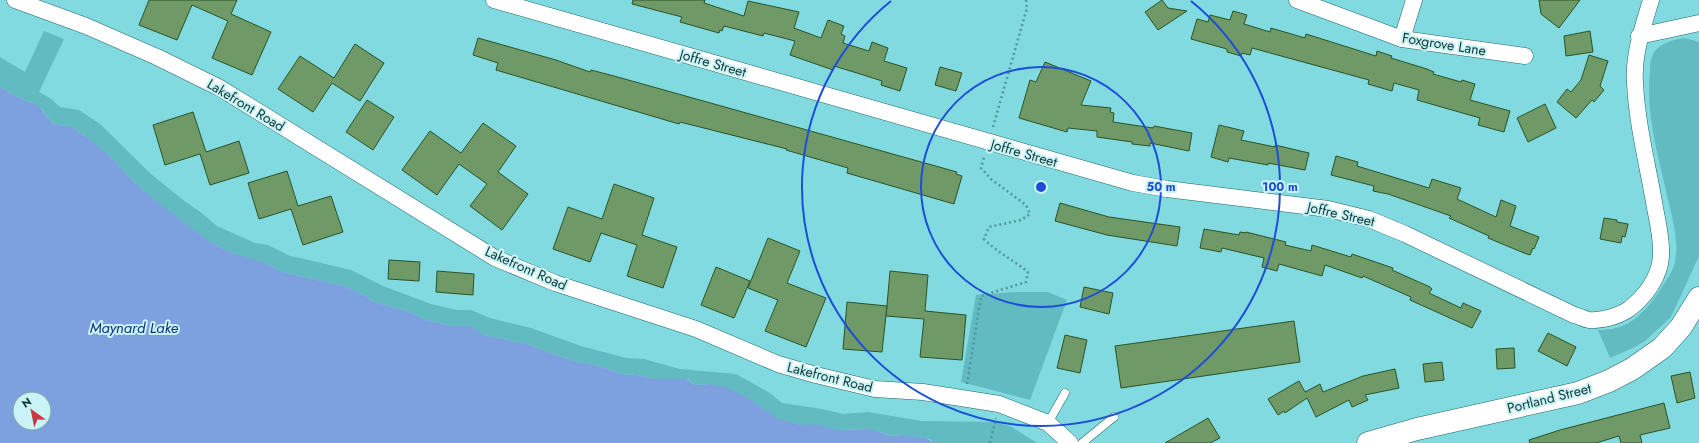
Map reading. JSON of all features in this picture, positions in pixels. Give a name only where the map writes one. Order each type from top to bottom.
[{"type":"main road","name":"Portland Street","points":[[1368,443],[1419,436],[1578,393],[1608,381],[1632,369],[1662,348],[1682,327],[1699,298]]},
{"type":"street","name":"Lakefront Road","points":[[15,0],[86,26],[157,57],[220,88],[495,258],[555,283],[696,329],[778,364],[875,389],[923,392],[999,404],[1048,423],[1070,443]]},
{"type":"street","name":"Joffre Street","points":[[494,0],[1133,183],[1166,189],[1328,209],[1369,218],[1406,234],[1574,315],[1588,320],[1604,319],[1625,311],[1636,303],[1649,289],[1655,278],[1661,256],[1660,235],[1638,116],[1635,81],[1639,36],[1651,0]]},
{"type":"street","name":"Foxgrove Lane","points":[[1297,0],[1402,38],[1525,56]]},
{"type":"street","points":[[1402,38],[1414,0]]},
{"type":"street","points":[[1639,36],[1699,23]]},
{"type":"lane","points":[[1048,423],[1065,393]]},
{"type":"lane","points":[[1082,443],[1114,417]]},
{"type":"path","points":[[965,398],[981,296],[1026,282],[1028,272],[994,249],[984,239],[989,227],[1021,220],[1030,214],[1026,206],[991,179],[981,168],[1027,8],[1026,0]]},
{"type":"path","points":[[990,443],[999,404]]},
{"type":"shaded area","points":[[44,31],[64,39],[39,92],[50,98],[60,107],[79,110],[100,124],[151,174],[183,200],[217,226],[255,243],[268,245],[290,256],[351,270],[383,286],[431,304],[457,310],[471,310],[490,318],[531,328],[581,346],[626,358],[644,359],[680,369],[736,374],[770,393],[782,403],[843,414],[868,412],[922,421],[994,422],[1010,426],[1037,443],[935,443],[930,439],[903,435],[892,436],[862,429],[839,430],[801,425],[772,417],[752,401],[730,390],[711,384],[694,385],[688,379],[655,379],[623,374],[587,363],[576,362],[524,343],[483,335],[467,326],[453,326],[426,320],[404,310],[373,302],[366,296],[344,286],[282,272],[267,264],[230,252],[210,242],[159,204],[132,180],[111,157],[85,136],[72,127],[53,124],[42,109],[35,104],[23,100],[0,87],[0,57],[25,72]]},
{"type":"shaded area","points":[[1685,38],[1699,42],[1699,256],[1671,317],[1645,341],[1610,358],[1598,330],[1621,327],[1638,316],[1656,297],[1673,269],[1676,258],[1676,241],[1672,216],[1651,120],[1649,87],[1652,56],[1655,51],[1667,43]]},
{"type":"shaded area","points":[[1014,292],[1048,292],[1067,300],[1030,400],[961,382],[976,295]]},
{"type":"water","name":"Maynard Lake","points":[[0,87],[23,100],[38,105],[53,124],[72,127],[92,141],[111,157],[132,180],[156,201],[210,242],[230,252],[263,262],[282,272],[344,286],[366,296],[373,302],[404,310],[426,320],[453,326],[471,326],[483,335],[524,343],[576,362],[587,363],[623,374],[655,379],[687,379],[694,385],[712,384],[730,389],[748,398],[777,418],[801,425],[813,424],[839,430],[869,429],[892,436],[903,435],[926,438],[935,443],[0,443]]},
{"type":"building","points":[[149,0],[237,0],[231,14],[271,32],[252,75],[212,58],[228,21],[192,5],[177,40],[139,25]]},
{"type":"building","points":[[633,0],[705,0],[704,3],[744,16],[748,1],[799,12],[794,28],[821,38],[828,20],[844,26],[841,34],[845,36],[843,43],[869,51],[872,42],[888,48],[884,61],[907,68],[900,91],[881,85],[882,81],[834,66],[833,70],[790,55],[795,41],[764,33],[763,36],[724,26],[722,31],[720,30],[719,33],[680,22],[682,17],[632,4]]},
{"type":"building","points":[[1162,0],[1168,8],[1187,11],[1158,30],[1145,12]]},
{"type":"building","points":[[1539,0],[1580,0],[1559,28],[1541,14]]},
{"type":"building","points":[[1233,11],[1247,15],[1244,24],[1270,32],[1271,28],[1305,38],[1306,34],[1376,56],[1377,51],[1392,56],[1391,58],[1427,69],[1434,72],[1433,74],[1461,82],[1462,80],[1475,84],[1470,100],[1510,111],[1504,132],[1478,125],[1480,118],[1417,100],[1419,90],[1394,83],[1392,91],[1368,84],[1369,80],[1252,48],[1250,55],[1242,53],[1241,56],[1227,52],[1227,49],[1191,39],[1197,19],[1208,22],[1210,15],[1230,20]]},
{"type":"building","points":[[1590,31],[1593,52],[1566,56],[1564,36]]},
{"type":"building","points":[[478,38],[556,60],[590,72],[591,70],[614,76],[957,172],[956,174],[962,176],[954,204],[847,173],[848,168],[786,150],[787,149],[680,122],[679,124],[496,70],[498,63],[473,55]]},
{"type":"building","points":[[355,44],[384,63],[360,101],[332,83],[313,112],[278,89],[300,56],[334,78]]},
{"type":"building","points":[[1589,55],[1608,61],[1600,86],[1604,90],[1594,102],[1592,100],[1576,118],[1557,102],[1567,89],[1571,92],[1581,80]]},
{"type":"building","points":[[1045,62],[1091,81],[1081,105],[1111,108],[1110,112],[1114,113],[1113,122],[1153,128],[1154,126],[1192,133],[1189,151],[1150,143],[1150,146],[1132,144],[1132,142],[1097,137],[1097,131],[1068,128],[1067,132],[1019,118],[1030,80],[1036,82]]},
{"type":"building","points":[[940,67],[962,73],[956,91],[935,85]]},
{"type":"building","points":[[367,100],[394,117],[373,150],[346,132]]},
{"type":"building","points":[[1545,104],[1556,128],[1528,142],[1517,118]]},
{"type":"building","points":[[193,112],[206,152],[239,141],[249,173],[210,185],[200,154],[165,165],[153,125]]},
{"type":"building","points":[[483,123],[516,146],[498,172],[528,194],[502,230],[470,206],[487,184],[459,164],[437,195],[402,170],[430,131],[461,153]]},
{"type":"building","points":[[1219,125],[1244,131],[1241,140],[1275,147],[1275,145],[1309,153],[1305,170],[1229,158],[1228,162],[1211,157]]},
{"type":"building","points":[[1336,156],[1358,162],[1357,166],[1429,188],[1432,179],[1461,188],[1457,199],[1496,217],[1501,200],[1516,206],[1510,226],[1539,237],[1534,249],[1533,248],[1530,255],[1524,253],[1488,238],[1489,236],[1449,218],[1451,216],[1388,194],[1373,191],[1374,186],[1331,175]]},
{"type":"building","points":[[287,171],[298,206],[331,196],[343,232],[303,245],[291,209],[259,219],[248,183]]},
{"type":"building","points":[[614,184],[654,198],[642,235],[677,247],[663,288],[627,276],[637,245],[601,233],[590,262],[553,249],[568,207],[602,219]]},
{"type":"building","points":[[1060,203],[1109,217],[1180,227],[1177,246],[1107,235],[1055,221]]},
{"type":"building","points":[[1604,218],[1617,220],[1617,222],[1628,224],[1625,237],[1622,236],[1621,243],[1600,239]]},
{"type":"building","points":[[1204,229],[1239,235],[1240,232],[1246,232],[1286,242],[1285,245],[1311,251],[1312,245],[1351,257],[1352,254],[1393,268],[1392,270],[1430,287],[1432,289],[1429,293],[1461,308],[1463,303],[1481,311],[1472,328],[1410,300],[1411,297],[1363,276],[1362,278],[1325,265],[1322,276],[1279,264],[1277,271],[1262,267],[1264,258],[1222,248],[1221,252],[1200,248]]},
{"type":"building","points":[[768,238],[800,251],[787,283],[826,298],[806,347],[765,331],[778,300],[748,288]]},
{"type":"building","points":[[389,260],[420,262],[419,281],[388,279]]},
{"type":"building","points":[[716,267],[750,281],[734,318],[701,305]]},
{"type":"building","points":[[437,271],[474,274],[473,295],[436,292]]},
{"type":"building","points":[[890,271],[928,275],[925,311],[966,315],[962,360],[920,357],[924,319],[886,316]]},
{"type":"building","points":[[1084,287],[1113,293],[1109,314],[1080,307]]},
{"type":"building","points":[[847,302],[887,306],[882,352],[843,349]]},
{"type":"building","points":[[1294,321],[1300,362],[1121,388],[1115,346]]},
{"type":"building","points":[[1548,333],[1576,347],[1567,366],[1538,351]]},
{"type":"building","points":[[1065,335],[1087,340],[1080,373],[1057,368]]},
{"type":"building","points":[[1514,348],[1515,368],[1497,369],[1496,349]]},
{"type":"building","points":[[1442,362],[1444,380],[1425,382],[1423,364]]},
{"type":"building","points":[[1395,369],[1399,388],[1365,395],[1368,400],[1352,407],[1349,400],[1316,417],[1307,398],[1285,413],[1284,411],[1278,415],[1268,399],[1299,381],[1305,392],[1320,384],[1323,392],[1363,376]]},
{"type":"building","points":[[1690,372],[1695,398],[1677,403],[1671,376]]},
{"type":"building","points":[[1664,403],[1670,428],[1640,435],[1642,443],[1621,443],[1619,436],[1596,443],[1530,443],[1529,440],[1560,430]]},
{"type":"building","points":[[1208,418],[1220,438],[1210,443],[1165,443]]}]
